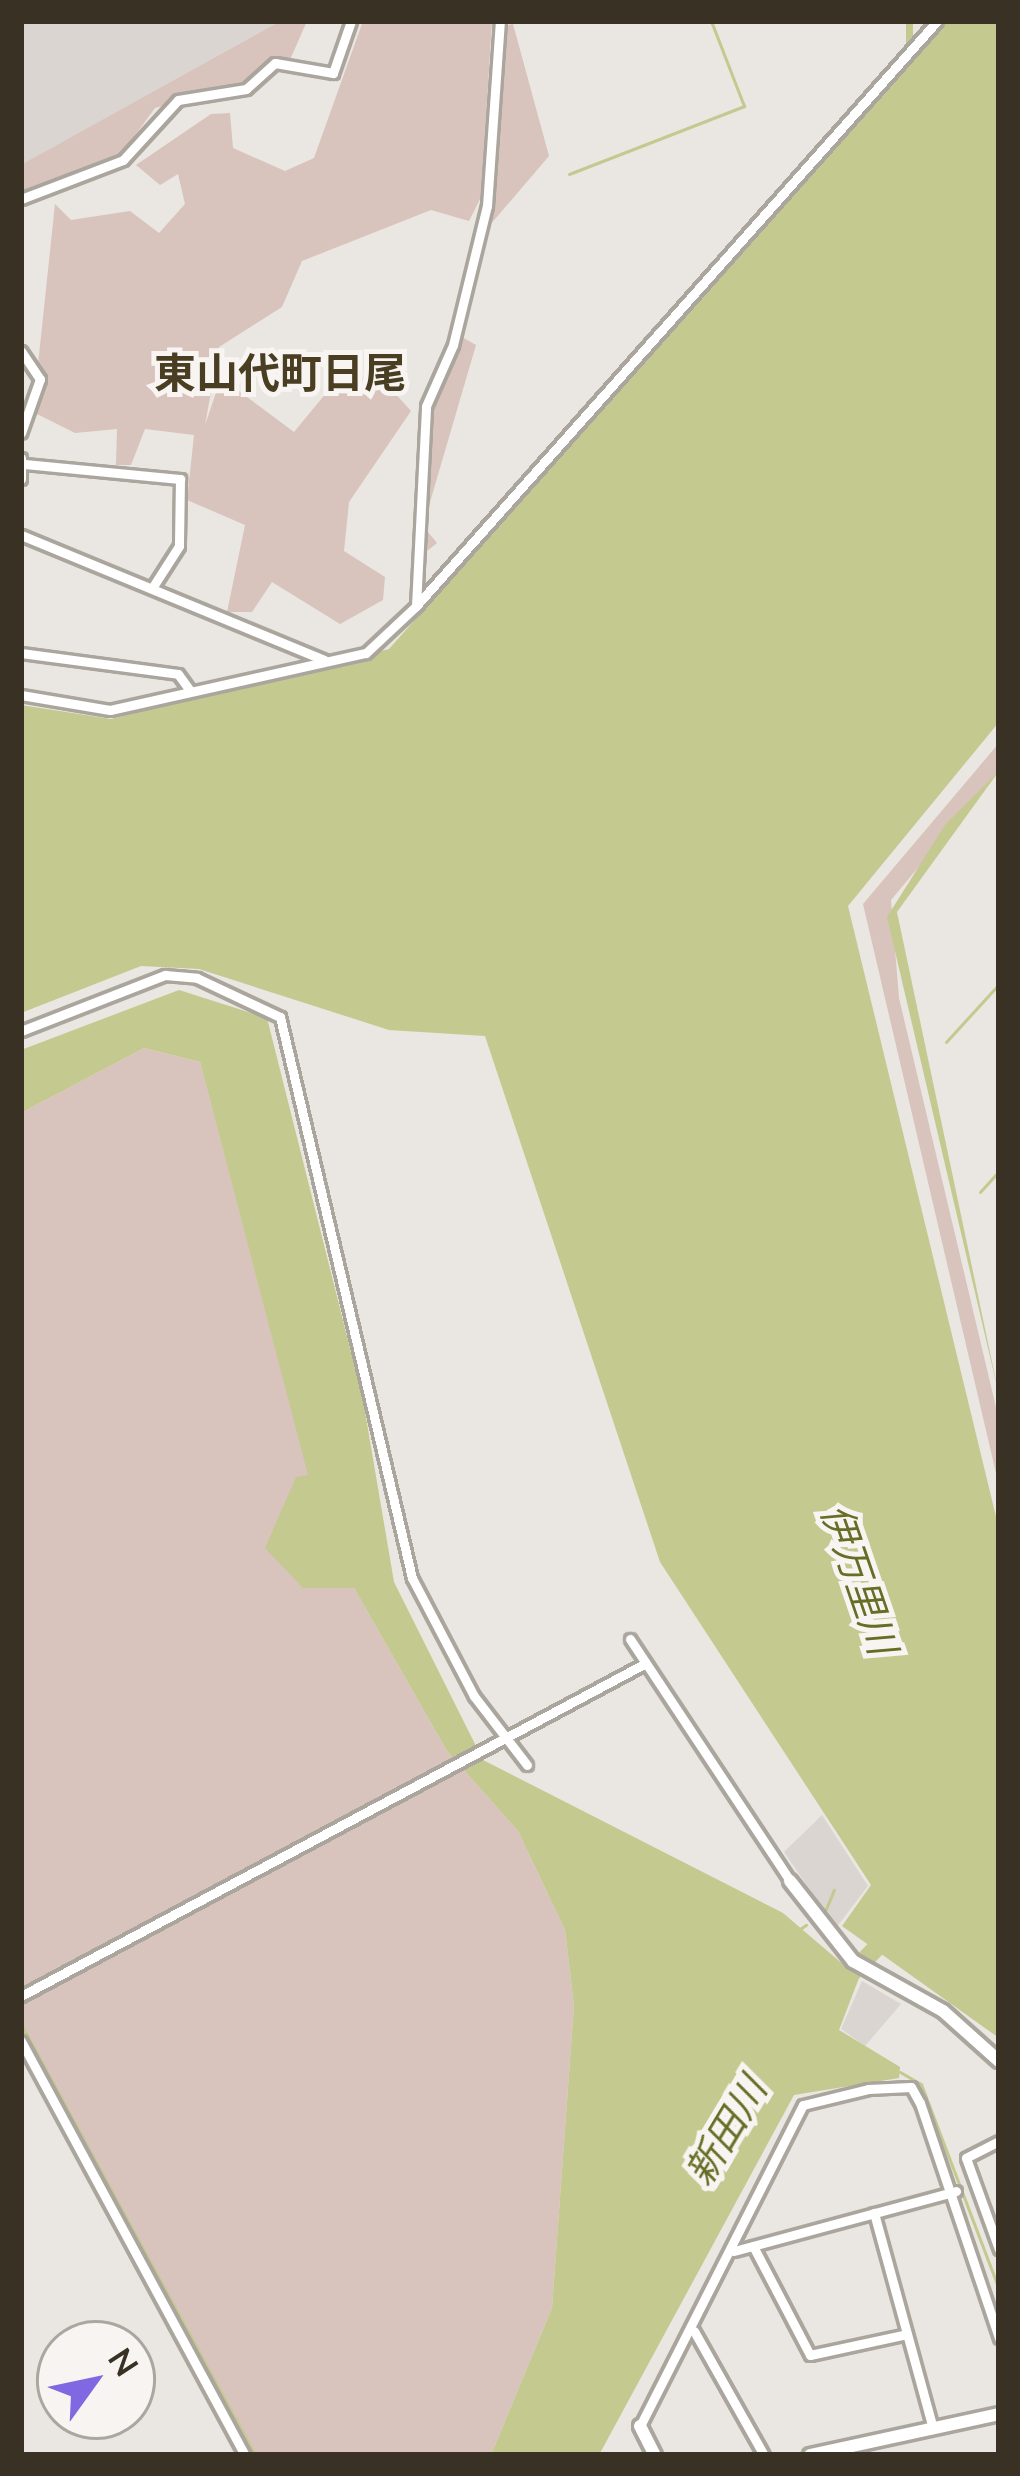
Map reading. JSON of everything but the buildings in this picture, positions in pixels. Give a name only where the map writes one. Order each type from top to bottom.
[{"type":"street","points":[[21,199],[123,160],[178,100],[246,89],[275,63],[333,73],[351,21]]},
{"type":"street","points":[[416,606],[426,406],[453,346],[487,206],[500,21]]},
{"type":"street","points":[[21,695],[110,710],[378,648],[937,21]]},
{"type":"street","points":[[21,351],[40,379],[21,433]]},
{"type":"street","points":[[21,479],[22,461],[180,479],[178,546],[152,588]]},
{"type":"street","points":[[21,535],[324,660]]},
{"type":"street","points":[[21,653],[178,674],[189,689]]},
{"type":"street","points":[[21,1031],[165,976],[197,978],[280,1017],[412,1578],[496,1742],[526,1765]]},
{"type":"street","points":[[630,1639],[790,1881],[854,1960],[943,2011],[999,2061]]},
{"type":"street","points":[[21,1996],[646,1663]]},
{"type":"street","points":[[21,2041],[245,2455]]},
{"type":"street","points":[[655,2455],[640,2426],[694,2331],[803,2105],[911,2087],[956,2191],[999,2338]]},
{"type":"street","points":[[999,2140],[966,2158],[999,2249]]},
{"type":"street","points":[[734,2251],[956,2191]]},
{"type":"street","points":[[874,2213],[933,2428]]},
{"type":"street","points":[[753,2246],[810,2355],[908,2334]]},
{"type":"street","points":[[694,2331],[764,2455]]},
{"type":"street","points":[[810,2455],[999,2414]]},
{"type":"shaded area","points":[[21,21],[288,21],[21,173]]},
{"type":"shaded area","points":[[281,21],[307,21],[289,62],[273,58],[257,81],[155,108],[120,156],[21,194],[21,165]]},
{"type":"shaded area","points":[[363,21],[492,21],[481,197],[469,221],[431,210],[302,261],[282,307],[219,347],[205,425],[218,387],[231,385],[294,432],[341,375],[382,379],[411,411],[349,502],[344,551],[385,577],[383,600],[340,624],[272,582],[252,612],[227,612],[245,525],[187,500],[194,435],[145,429],[131,465],[116,465],[117,429],[75,433],[33,412],[55,204],[71,220],[130,211],[159,233],[185,204],[178,174],[160,185],[136,165],[211,114],[230,113],[233,148],[285,171],[314,158]]},
{"type":"shaded area","points":[[513,24],[549,156],[484,232],[504,26]]},
{"type":"shaded area","points":[[460,336],[476,345],[423,526],[437,543],[427,551],[417,530],[431,402]]},
{"type":"shaded area","points":[[999,743],[999,771],[891,900],[899,998],[999,1420],[999,1486],[863,904]]},
{"type":"shaded area","points":[[144,1048],[200,1062],[309,1476],[303,1588],[354,1588],[447,1751],[518,1831],[565,1930],[574,2005],[552,2308],[491,2455],[250,2455],[21,2039],[21,1113]]},
{"type":"shaded area","points":[[822,1815],[868,1886],[836,1928],[784,1852]]},
{"type":"shaded area","points":[[862,1981],[901,2004],[865,2046],[841,2029]]},
{"type":"water","points":[[906,21],[913,21],[913,756],[906,756]]},
{"type":"water","name":"伊万里川","points":[[946,21],[999,21],[999,722],[848,906],[999,1529],[999,2038],[842,1926],[871,1885],[660,1562],[485,1036],[389,1030],[199,969],[141,966],[21,1013],[21,705],[111,719],[389,649]]},
{"type":"water","points":[[999,771],[897,912],[999,1395],[887,917],[945,825]]},
{"type":"water","points":[[179,990],[267,1018],[363,1400],[394,1582],[483,1760],[783,1913],[859,1978],[839,2030],[900,2067],[899,2078],[794,2095],[599,2455],[491,2455],[552,2308],[574,2005],[565,1930],[518,1831],[447,1751],[354,1588],[303,1588],[265,1548],[296,1477],[308,1475],[200,1062],[144,1048],[21,1113],[21,1050]]},
{"type":"waterway","points":[[569,174],[744,106],[711,21]]},
{"type":"waterway","points":[[946,1042],[999,984]]},
{"type":"waterway","points":[[980,1192],[999,1171]]},
{"type":"waterway","points":[[825,1911],[834,1890]]},
{"type":"waterway","points":[[797,1931],[806,1925]]},
{"type":"waterway","name":"新田川","points":[[834,1991],[886,1938]]},
{"type":"waterway","points":[[21,2024],[255,2455]]},
{"type":"waterway","points":[[900,2072],[921,2084],[999,2289]]},
{"type":"district","name":"東山代町日尾","points":[[280,373]]}]
